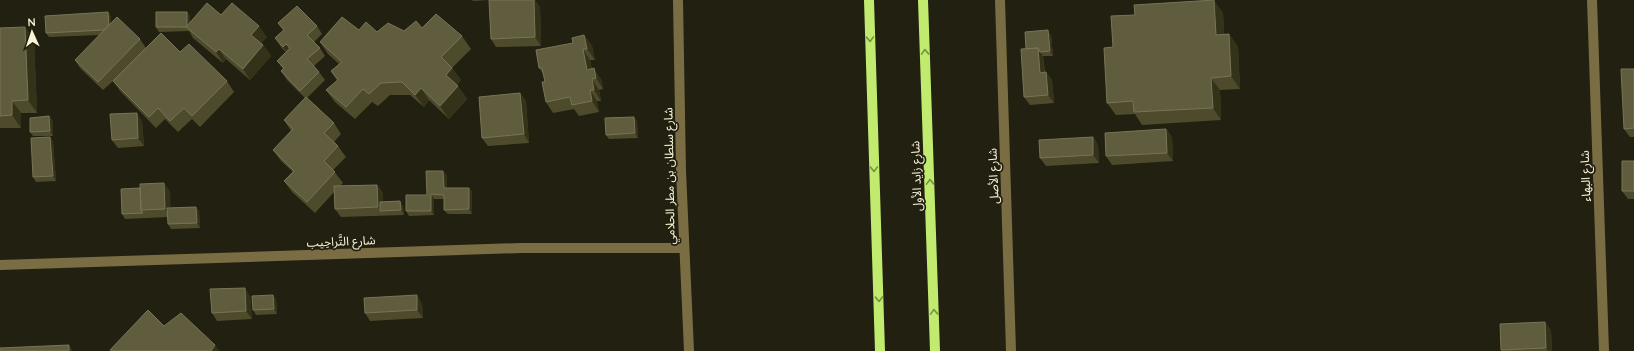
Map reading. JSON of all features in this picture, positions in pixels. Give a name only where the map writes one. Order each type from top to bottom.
[{"type":"main road","points":[[869,0],[880,351]]},
{"type":"main road","name":"شارع زايد الأول","points":[[923,0],[935,351]]},
{"type":"street","name":"شارع سلطان بن مطر الحلامي","points":[[678,0],[684,248],[689,351]]},
{"type":"street","name":"شارع الأصل","points":[[1000,0],[1011,351]]},
{"type":"street","name":"شارع البهاء","points":[[1592,0],[1604,351]]},
{"type":"street","name":"شارع التَّراحِيب","points":[[0,265],[521,248],[684,248]]},
{"type":"building","points":[[489,0],[534,0],[535,37],[491,39]]},
{"type":"building","points":[[1214,0],[1216,35],[1229,34],[1231,76],[1211,78],[1213,108],[1134,112],[1133,101],[1107,103],[1104,48],[1113,47],[1111,16],[1135,15],[1134,5]]},
{"type":"building","points":[[207,3],[221,15],[232,3],[259,26],[251,35],[263,45],[243,69],[219,49],[216,52],[186,27]]},
{"type":"building","points":[[297,6],[317,26],[307,35],[320,48],[307,59],[319,72],[300,91],[281,71],[284,68],[277,61],[290,48],[286,44],[283,47],[275,38],[284,30],[278,23]]},
{"type":"building","points":[[108,12],[109,25],[104,30],[46,33],[45,16]]},
{"type":"building","points":[[156,12],[187,12],[187,25],[186,27],[156,27]]},
{"type":"building","points":[[436,14],[462,36],[441,57],[452,68],[446,75],[458,86],[440,106],[421,88],[415,95],[402,82],[381,83],[369,94],[363,89],[346,107],[326,90],[338,80],[331,71],[342,62],[320,42],[342,17],[359,30],[366,22],[377,32],[388,23],[404,31],[416,21],[422,28]]},
{"type":"building","points":[[117,17],[140,39],[98,82],[75,60]]},
{"type":"building","points":[[25,27],[28,100],[12,101],[12,115],[0,116],[0,28]]},
{"type":"building","points":[[1048,30],[1050,51],[1040,52],[1038,48],[1026,49],[1025,32]]},
{"type":"building","points":[[161,33],[180,52],[189,44],[227,81],[192,116],[184,108],[170,121],[158,108],[149,117],[113,81]]},
{"type":"building","points":[[584,35],[587,49],[583,49],[587,70],[594,68],[596,78],[592,79],[594,90],[590,90],[592,101],[572,105],[570,97],[546,102],[542,82],[545,82],[542,68],[539,68],[536,50],[573,43],[572,38]]},
{"type":"building","points":[[1038,48],[1040,73],[1046,72],[1048,95],[1024,97],[1021,49]]},
{"type":"building","points":[[1621,69],[1634,69],[1634,128],[1624,129]]},
{"type":"building","points":[[520,93],[524,134],[482,138],[479,97]]},
{"type":"building","points":[[306,97],[334,123],[324,133],[338,146],[324,161],[335,172],[307,202],[284,181],[294,171],[273,150],[293,129],[284,120]]},
{"type":"building","points":[[137,113],[138,138],[112,140],[110,114]]},
{"type":"building","points":[[49,116],[50,131],[30,132],[30,118]]},
{"type":"building","points":[[634,117],[635,133],[606,135],[605,118]]},
{"type":"building","points":[[1166,129],[1167,153],[1106,156],[1105,133]]},
{"type":"building","points":[[50,137],[53,176],[33,177],[31,138]]},
{"type":"building","points":[[1093,137],[1093,155],[1040,158],[1039,140]]},
{"type":"building","points":[[1622,161],[1634,161],[1634,191],[1622,191]]},
{"type":"building","points":[[426,171],[443,171],[444,188],[469,188],[469,209],[444,210],[444,195],[431,194],[431,211],[406,211],[406,195],[427,195]]},
{"type":"building","points":[[164,183],[165,209],[141,210],[140,184]]},
{"type":"building","points":[[377,185],[378,207],[335,209],[334,186]]},
{"type":"building","points":[[140,188],[141,210],[143,213],[122,214],[121,189]]},
{"type":"building","points":[[400,201],[401,210],[380,211],[380,202]]},
{"type":"building","points":[[196,207],[197,223],[168,224],[167,208]]},
{"type":"building","points":[[245,288],[246,311],[212,313],[210,289]]},
{"type":"building","points":[[273,295],[274,309],[253,310],[252,296]]},
{"type":"building","points":[[417,295],[417,310],[365,313],[364,298]]},
{"type":"building","points":[[148,310],[164,326],[181,313],[215,345],[211,351],[110,350]]},
{"type":"building","points":[[1545,322],[1546,348],[1501,350],[1500,324]]},
{"type":"building","points":[[69,345],[69,351],[0,351],[0,348]]}]
